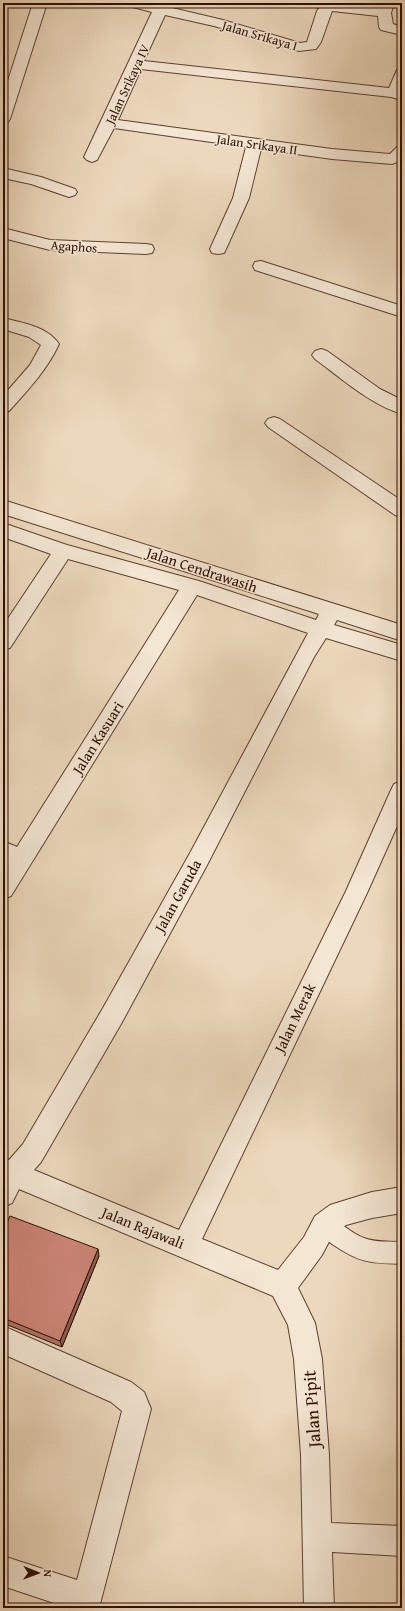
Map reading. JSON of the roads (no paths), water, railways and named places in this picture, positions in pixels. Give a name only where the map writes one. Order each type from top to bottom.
[{"type":"street","points":[[3,119],[10,76],[40,3]]},
{"type":"street","name":"Jalan Srikaya I","points":[[134,3],[160,10],[203,13],[299,47],[306,48],[311,46],[314,42],[324,11],[321,4],[386,8]]},
{"type":"street","points":[[386,8],[386,27],[402,31]]},
{"type":"street","name":"Jalan Srikaya IV","points":[[92,157],[160,10]]},
{"type":"street","points":[[135,64],[398,95],[402,73]]},
{"type":"street","name":"Jalan Srikaya II","points":[[109,123],[332,154],[392,159],[398,156],[402,150]]},
{"type":"street","points":[[218,249],[241,198],[254,144]]},
{"type":"street","points":[[3,173],[34,180],[69,192]]},
{"type":"street","name":"Agaphos","points":[[3,233],[50,245],[146,249]]},
{"type":"street","points":[[261,266],[402,312]]},
{"type":"street","points":[[3,324],[29,331],[46,338],[50,344],[48,350],[26,380],[3,407]]},
{"type":"street","points":[[321,355],[374,393],[402,408]]},
{"type":"street","points":[[274,423],[402,510]]},
{"type":"street","name":"Jalan Cendrawasih","points":[[3,507],[402,633]]},
{"type":"street","name":"Jalan Cendrawasih","points":[[3,530],[64,551],[192,586],[320,629],[402,653]]},
{"type":"street","points":[[3,642],[64,551]]},
{"type":"street","name":"Jalan Kasuari","points":[[3,889],[13,855],[192,586]]},
{"type":"street","name":"Jalan Garuda","points":[[6,1180],[32,1153],[112,1016],[198,860],[320,629],[332,611]]},
{"type":"street","name":"Jalan Merak","points":[[185,1245],[356,893],[402,790]]},
{"type":"street","name":"Jalan Rajawali","points":[[6,1180],[185,1245],[283,1286]]},
{"type":"street","points":[[283,1286],[313,1246],[324,1225],[339,1214],[372,1204],[402,1200]]},
{"type":"street","name":"Jalan Pipit","points":[[283,1286],[301,1323],[308,1359],[315,1455],[319,1608]]},
{"type":"street","points":[[3,1340],[121,1392],[134,1402],[137,1409],[85,1603],[3,1571]]},
{"type":"street","points":[[318,1537],[402,1540]]},
{"type":"lane","points":[[324,1225],[358,1248],[372,1252],[402,1253]]}]
